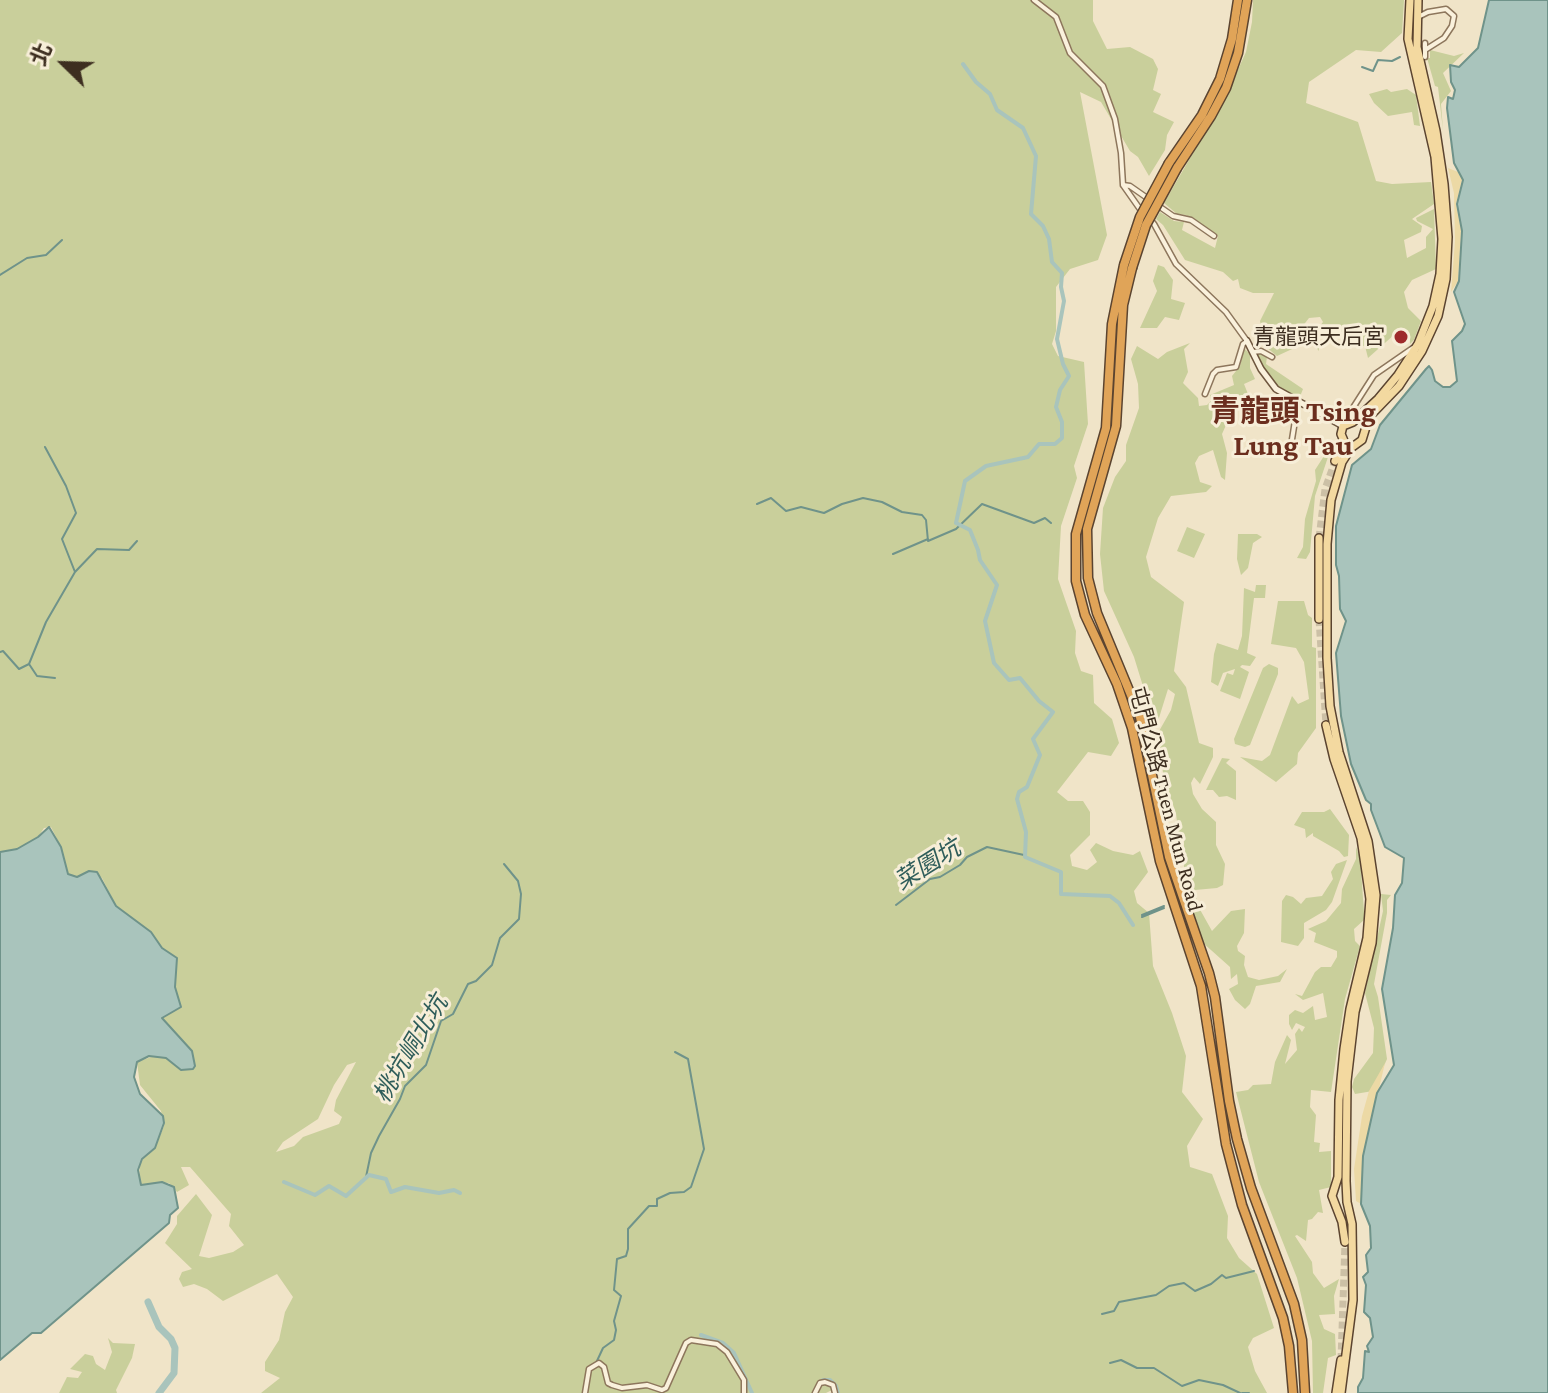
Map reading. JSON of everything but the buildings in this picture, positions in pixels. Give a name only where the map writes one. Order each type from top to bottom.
[{"type":"highway","name":"屯門公路 Tuen Mun Road","points":[[1238,0],[1231,44],[1215,90],[1173,166],[1140,217],[1112,324],[1106,428],[1076,534],[1076,581],[1085,615],[1117,684],[1132,728],[1162,869],[1201,986],[1226,1144],[1242,1205],[1283,1318],[1293,1393]]},
{"type":"highway","name":"屯門公路 Tuen Mun Road","points":[[1173,166],[1211,116],[1226,88],[1241,42],[1247,0]]},
{"type":"highway","name":"屯門公路 Tuen Mun Road","points":[[1128,266],[1116,426],[1087,529],[1088,578],[1097,613],[1140,717],[1169,857],[1209,973],[1237,1139],[1251,1188],[1294,1304],[1302,1340],[1305,1393]]},
{"type":"main road","points":[[1356,444],[1349,445],[1344,441],[1341,434],[1343,426],[1351,414],[1378,399],[1398,375],[1418,344],[1438,289],[1442,239],[1435,157],[1408,39],[1410,0]]},
{"type":"main road","points":[[1339,1393],[1353,1300],[1352,1224],[1347,1198],[1347,1081],[1355,1012],[1372,943],[1376,895],[1368,841],[1343,767],[1330,706],[1327,544],[1337,473],[1346,453],[1362,440],[1369,417],[1405,378],[1422,351],[1435,325],[1446,279],[1448,237],[1443,175],[1418,56],[1415,22],[1418,0]]},
{"type":"main road","points":[[1351,414],[1364,430]]},
{"type":"main road","points":[[1335,461],[1344,441]]},
{"type":"main road","points":[[1319,538],[1319,619]]},
{"type":"main road","points":[[1326,725],[1365,854],[1370,899],[1367,938],[1350,1009],[1339,1100],[1338,1177],[1332,1199],[1342,1222],[1345,1242]]},
{"type":"main road","points":[[1334,1191],[1341,1189],[1347,1198]]},
{"type":"main road","points":[[1334,1204],[1339,1206],[1347,1198]]},
{"type":"main road","points":[[1339,1393],[1341,1360]]},
{"type":"street","points":[[1034,0],[1056,17],[1070,53],[1103,86],[1115,119],[1123,185],[1135,204],[1154,224],[1176,264],[1226,312],[1271,383],[1298,402],[1343,426]]},
{"type":"street","points":[[1418,0],[1422,9],[1428,12]]},
{"type":"street","points":[[1415,22],[1428,12],[1448,9],[1454,17],[1444,38],[1425,50]]},
{"type":"street","points":[[1425,43],[1425,57]]},
{"type":"street","points":[[1123,185],[1130,186],[1173,216],[1191,220],[1214,236]]},
{"type":"street","points":[[1205,394],[1217,370],[1236,367],[1243,344],[1247,341]]},
{"type":"street","points":[[1351,414],[1368,383],[1383,367],[1418,344]]},
{"type":"street","points":[[1253,352],[1261,351],[1272,357]]},
{"type":"street","points":[[1383,367],[1395,366],[1398,375]]},
{"type":"street","points":[[1289,458],[1298,402]]},
{"type":"street","points":[[1319,569],[1324,563],[1327,544]]},
{"type":"street","points":[[585,1393],[590,1367],[599,1363],[608,1383],[612,1385],[622,1388],[647,1385],[662,1390],[666,1388],[686,1343],[691,1340],[717,1344],[727,1352],[744,1380],[744,1393]]},
{"type":"street","points":[[815,1393],[820,1383],[825,1382],[833,1385],[835,1393]]},
{"type":"green space","points":[[0,0],[1093,0],[1093,21],[1107,49],[1130,47],[1153,59],[1158,69],[1153,90],[1161,94],[1153,112],[1174,122],[1167,135],[1165,150],[1149,176],[1101,102],[1080,92],[1107,235],[1098,260],[1070,269],[1056,287],[1056,331],[1052,344],[1058,356],[1084,362],[1088,424],[1074,466],[1077,478],[1061,526],[1058,579],[1076,631],[1075,653],[1081,671],[1093,675],[1094,703],[1112,719],[1119,743],[1111,756],[1088,752],[1057,792],[1068,801],[1083,801],[1090,812],[1090,835],[1070,855],[1072,866],[1087,870],[1097,862],[1090,850],[1096,843],[1133,855],[1140,851],[1148,872],[1134,891],[1137,903],[1149,913],[1153,966],[1186,1056],[1182,1092],[1203,1119],[1187,1146],[1190,1167],[1212,1174],[1228,1216],[1227,1238],[1239,1258],[1257,1274],[1274,1328],[1253,1338],[1248,1347],[1255,1371],[1267,1393],[838,1393],[836,1388],[826,1393],[261,1393],[280,1378],[265,1371],[265,1362],[279,1340],[285,1312],[293,1297],[277,1274],[223,1301],[194,1284],[183,1287],[179,1279],[182,1272],[192,1269],[165,1243],[177,1224],[177,1216],[196,1194],[212,1215],[199,1256],[209,1258],[233,1252],[244,1245],[229,1226],[231,1214],[190,1167],[181,1167],[189,1185],[177,1192],[169,1183],[143,1186],[139,1181],[140,1162],[155,1148],[164,1126],[161,1111],[140,1085],[137,1062],[154,1056],[166,1058],[181,1070],[194,1068],[192,1051],[162,1018],[181,1007],[175,987],[176,957],[162,948],[151,932],[116,906],[102,878],[89,871],[77,877],[68,874],[61,847],[51,827],[44,828],[38,837],[17,849],[0,852]],"holes":[[[356,1062],[336,1100],[334,1111],[342,1117],[339,1124],[303,1137],[294,1146],[276,1152],[283,1142],[318,1119],[347,1065]]]},
{"type":"green space","points":[[1253,0],[1404,0],[1402,33],[1381,52],[1356,50],[1309,82],[1306,103],[1358,122],[1376,181],[1392,184],[1431,182],[1434,204],[1412,219],[1422,226],[1421,232],[1404,240],[1407,258],[1426,248],[1426,237],[1433,229],[1416,218],[1434,209],[1436,269],[1412,280],[1404,292],[1408,308],[1421,321],[1410,344],[1410,338],[1404,331],[1395,334],[1368,358],[1365,346],[1349,347],[1338,326],[1318,339],[1319,351],[1313,344],[1312,336],[1323,322],[1320,317],[1309,318],[1302,327],[1303,344],[1277,356],[1266,347],[1260,321],[1274,293],[1253,293],[1240,288],[1238,279],[1233,281],[1223,272],[1185,260],[1156,219],[1160,212],[1174,221],[1184,222],[1182,230],[1215,248],[1218,236],[1186,215],[1177,214],[1164,203],[1225,98],[1246,52]]},
{"type":"green space","points":[[1430,50],[1454,56],[1464,53],[1443,73],[1451,91],[1441,104],[1443,130],[1438,87],[1435,86],[1427,58],[1430,58]]},
{"type":"green space","points":[[1387,89],[1391,92],[1407,89],[1416,95],[1420,126],[1414,125],[1412,112],[1388,116],[1374,103],[1369,94]]},
{"type":"green space","points":[[1158,265],[1164,267],[1173,280],[1171,299],[1185,303],[1179,320],[1165,317],[1157,328],[1140,328],[1157,291],[1153,281]]},
{"type":"green space","points":[[1190,343],[1184,349],[1188,372],[1183,383],[1198,398],[1199,406],[1211,401],[1210,395],[1234,385],[1232,376],[1240,366],[1244,348],[1250,354],[1250,368],[1255,379],[1244,384],[1248,394],[1228,400],[1227,423],[1222,434],[1227,453],[1225,480],[1221,477],[1213,450],[1199,456],[1195,463],[1200,482],[1212,486],[1206,492],[1171,496],[1158,518],[1146,557],[1151,577],[1184,602],[1174,671],[1186,687],[1199,743],[1213,748],[1213,757],[1200,784],[1194,777],[1191,783],[1193,794],[1202,809],[1216,822],[1216,845],[1225,864],[1223,885],[1195,890],[1198,906],[1212,931],[1231,911],[1245,909],[1244,933],[1237,946],[1245,956],[1248,977],[1259,980],[1278,976],[1287,969],[1280,982],[1256,986],[1245,1009],[1229,989],[1238,984],[1237,974],[1231,979],[1230,967],[1202,942],[1184,886],[1184,835],[1178,832],[1176,813],[1164,780],[1158,733],[1171,710],[1175,694],[1168,689],[1158,721],[1104,591],[1100,554],[1103,508],[1115,477],[1126,461],[1126,445],[1139,408],[1138,384],[1131,359],[1137,346],[1158,359]]},
{"type":"green space","points":[[1257,353],[1267,357],[1266,364],[1303,389],[1299,399],[1273,382],[1264,370]]},
{"type":"green space","points":[[1333,442],[1315,496],[1310,552],[1306,559],[1297,558],[1303,547],[1305,519],[1316,481],[1315,470]]},
{"type":"green space","points":[[1187,527],[1205,534],[1194,558],[1177,551]]},
{"type":"green space","points":[[1238,534],[1262,537],[1253,543],[1248,568],[1241,575],[1237,559]]},
{"type":"green space","points":[[1256,585],[1266,585],[1265,598],[1254,598],[1247,653],[1256,657],[1250,666],[1240,667],[1249,672],[1240,699],[1220,691],[1227,673],[1233,675],[1235,669],[1223,673],[1218,686],[1211,682],[1214,654],[1217,643],[1238,650],[1242,636],[1244,588],[1255,592]]},
{"type":"green space","points":[[1278,601],[1304,601],[1312,618],[1312,647],[1316,648],[1316,728],[1298,753],[1297,764],[1276,782],[1240,757],[1262,761],[1270,755],[1292,696],[1298,704],[1309,699],[1304,662],[1296,648],[1271,644]]},
{"type":"green space","points":[[1269,664],[1278,668],[1278,674],[1250,745],[1235,744],[1234,739],[1263,668]]},
{"type":"green space","points":[[1222,758],[1230,759],[1226,763],[1236,771],[1236,800],[1219,797],[1213,790],[1206,790]]},
{"type":"green space","points":[[1330,809],[1349,835],[1348,856],[1344,857],[1313,833],[1306,838],[1305,829],[1294,825],[1302,812]]},
{"type":"green space","points":[[1356,847],[1360,857],[1364,912],[1364,920],[1354,929],[1355,941],[1360,946],[1345,999],[1331,1092],[1311,1090],[1310,1107],[1316,1115],[1314,1142],[1320,1143],[1319,1152],[1331,1151],[1331,1187],[1319,1190],[1323,1213],[1318,1212],[1308,1220],[1306,1241],[1295,1236],[1324,1288],[1339,1279],[1334,1296],[1335,1314],[1319,1315],[1324,1329],[1335,1334],[1336,1355],[1328,1358],[1323,1393],[1313,1393],[1312,1341],[1297,1278],[1259,1182],[1236,1092],[1248,1090],[1253,1085],[1271,1084],[1275,1062],[1287,1035],[1291,1040],[1285,1064],[1297,1050],[1295,1034],[1299,1028],[1302,1032],[1305,1027],[1296,1023],[1292,1030],[1289,1015],[1295,1010],[1303,1013],[1313,1006],[1315,1020],[1327,1017],[1323,993],[1303,1000],[1295,994],[1302,996],[1315,972],[1321,967],[1331,967],[1337,957],[1337,951],[1314,942],[1316,933],[1308,929],[1326,921],[1341,903],[1342,889],[1356,859]]},
{"type":"green space","points":[[1347,860],[1332,902],[1326,910],[1304,923],[1304,938],[1298,946],[1281,942],[1282,901],[1286,895],[1301,904],[1306,898],[1322,896],[1333,879],[1331,872],[1336,864]]},
{"type":"green space","points":[[1381,894],[1391,895],[1387,900],[1374,984],[1387,1059],[1373,1091],[1355,1094],[1352,1087],[1354,1079],[1373,1053],[1374,1028],[1365,993],[1383,911]]},
{"type":"green space","points":[[108,1338],[113,1343],[135,1344],[117,1393],[59,1393],[67,1377],[78,1378],[82,1372],[70,1369],[85,1354],[93,1356],[96,1364],[105,1370],[112,1352]]},
{"type":"sand","points":[[1448,168],[1458,172],[1462,180],[1456,204],[1461,231],[1458,281],[1451,292],[1455,241],[1454,193]]},
{"type":"sand","points":[[1385,1063],[1363,1156],[1361,1204],[1356,1201],[1354,1169],[1362,1116],[1369,1091]]},
{"type":"water","points":[[1489,0],[1548,0],[1548,1393],[1358,1393],[1363,1378],[1365,1351],[1369,1352],[1367,1346],[1373,1337],[1370,1318],[1364,1312],[1366,1285],[1363,1277],[1368,1272],[1366,1255],[1371,1248],[1370,1226],[1361,1204],[1363,1156],[1377,1093],[1394,1065],[1382,989],[1393,928],[1395,895],[1402,883],[1404,858],[1385,847],[1371,804],[1366,800],[1351,764],[1341,716],[1336,653],[1346,621],[1340,609],[1336,526],[1352,465],[1371,449],[1380,425],[1426,369],[1429,366],[1435,381],[1443,387],[1450,387],[1457,381],[1452,341],[1465,324],[1454,292],[1459,281],[1462,231],[1457,204],[1463,180],[1454,163],[1447,108],[1448,97],[1453,99],[1455,90],[1450,65],[1459,67],[1478,48]]},
{"type":"water","points":[[49,827],[61,847],[68,874],[77,877],[89,871],[97,872],[116,906],[151,932],[162,948],[177,958],[175,987],[181,1007],[162,1018],[192,1051],[195,1066],[181,1070],[166,1058],[149,1056],[137,1062],[134,1077],[140,1094],[163,1116],[164,1123],[155,1148],[142,1159],[138,1170],[141,1185],[162,1182],[174,1187],[178,1208],[170,1215],[169,1223],[41,1333],[32,1333],[0,1360],[0,852],[17,849]]},
{"type":"waterway","points":[[1362,67],[1373,71],[1378,60],[1392,61],[1400,57]]},
{"type":"waterway","points":[[963,64],[990,94],[997,110],[1023,128],[1036,156],[1031,214],[1043,226],[1049,239],[1052,262],[1062,273],[1064,301],[1057,339],[1069,376],[1060,390],[1056,407],[1062,422],[1062,438],[1055,444],[1039,444],[1028,457],[986,466],[965,481],[956,523],[970,530],[980,560],[997,585],[985,621],[994,663],[1009,680],[1020,678],[1053,712],[1033,739],[1040,755],[1027,787],[1019,792],[1017,799],[1026,832],[1025,857],[1061,872],[1061,894],[1110,896],[1119,903],[1133,925]]},
{"type":"waterway","points":[[0,275],[27,258],[46,255],[62,240]]},
{"type":"waterway","points":[[45,447],[66,486],[76,513],[62,539],[75,572]]},
{"type":"waterway","points":[[757,504],[771,498],[786,511],[801,507],[824,513],[863,498],[882,502],[902,512],[922,515],[926,520],[928,541],[956,529],[982,504],[1034,523],[1045,518],[1051,523]]},
{"type":"waterway","points":[[893,554],[928,539]]},
{"type":"waterway","points":[[29,664],[46,622],[75,572],[97,549],[129,550],[137,541]]},
{"type":"waterway","points":[[0,652],[3,651],[19,669],[29,664],[37,676],[55,678]]},
{"type":"waterway","name":"菜園坑","points":[[896,905],[930,879],[940,877],[987,847],[1024,855]]},
{"type":"waterway","name":"桃坑峒北坑","points":[[366,1177],[371,1153],[379,1136],[405,1086],[426,1065],[441,1021],[453,1014],[468,984],[476,981],[492,965],[500,938],[519,919],[521,894],[518,881],[504,864]]},
{"type":"waterway","points":[[1142,915],[1164,906]]},
{"type":"waterway","points":[[1142,917],[1164,908]]},
{"type":"waterway","points":[[596,1363],[603,1348],[614,1340],[614,1321],[621,1296],[614,1290],[617,1259],[626,1256],[628,1229],[649,1206],[657,1206],[657,1199],[691,1187],[704,1149],[688,1059],[675,1052]]},
{"type":"waterway","name":"桃坑峒北坑","points":[[284,1182],[315,1195],[329,1186],[346,1196],[369,1175],[386,1179],[391,1192],[405,1187],[460,1193]]},
{"type":"waterway","points":[[1102,1314],[1114,1311],[1119,1302],[1156,1295],[1169,1286],[1184,1283],[1195,1291],[1222,1275],[1226,1278],[1254,1271]]},
{"type":"waterway","points":[[148,1302],[159,1327],[175,1348],[174,1373],[159,1393]]},
{"type":"waterway","points":[[701,1335],[723,1343],[734,1353],[752,1393]]},
{"type":"waterway","points":[[1110,1363],[1121,1360],[1137,1368],[1154,1368],[1182,1386],[1199,1380],[1223,1385],[1240,1393]]},
{"type":"waterway","points":[[819,1384],[830,1380],[838,1393]]},
{"type":"waterway","points":[[1242,1393],[1249,1393]]},
{"type":"tunnel","points":[[1319,538],[1325,489],[1335,461]]},
{"type":"tunnel","points":[[1319,619],[1326,725]]},
{"type":"tunnel","points":[[1341,1360],[1345,1242]]},
{"type":"place","name":"青龍頭天后宮","points":[[1401,337]]},
{"type":"district","name":"青龍頭 Tsing Lung Tau","points":[[1293,429]]}]
